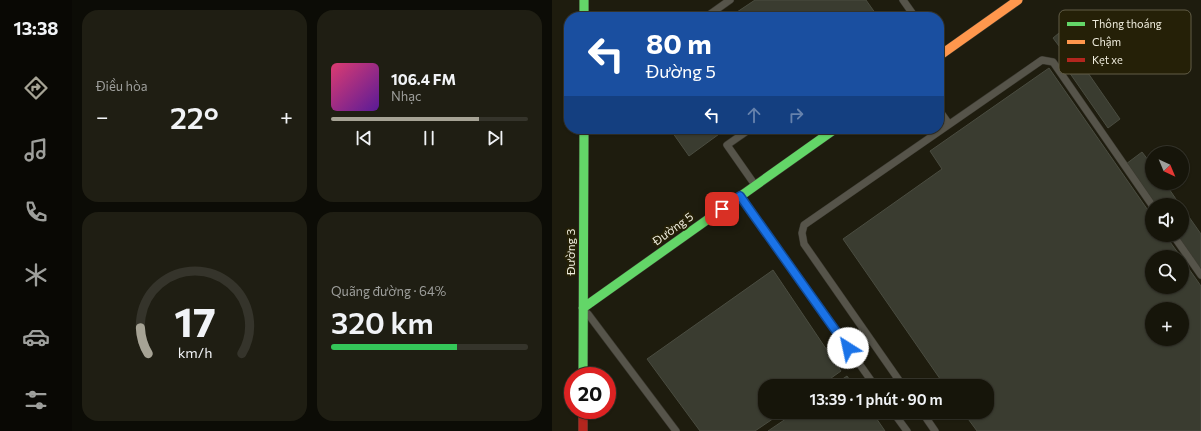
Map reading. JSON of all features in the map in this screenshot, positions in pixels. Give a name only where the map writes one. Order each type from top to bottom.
[{"type":"street","points":[[584,0],[584,12]]},
{"type":"street","points":[[944,51],[1018,0]]},
{"type":"street","name":"Đường 3","points":[[583,367],[584,134]]},
{"type":"street","name":"Đường 5","points":[[583,308],[828,134]]},
{"type":"street","points":[[583,419],[583,431]]},
{"type":"lane","points":[[713,12],[730,0]]},
{"type":"lane","points":[[903,0],[910,12]]},
{"type":"lane","points":[[944,127],[1042,60],[1052,62],[1059,72]]},
{"type":"lane","points":[[1060,74],[1147,198]]},
{"type":"lane","points":[[944,117],[949,124]]},
{"type":"lane","points":[[742,134],[727,144],[756,185]]},
{"type":"lane","points":[[898,379],[804,244],[802,233],[804,225],[935,134]]},
{"type":"lane","points":[[740,196],[870,379]]},
{"type":"lane","points":[[1178,242],[1201,275]]},
{"type":"lane","points":[[583,308],[676,431]]},
{"type":"lane","points":[[898,419],[907,431]]},
{"type":"lane","points":[[927,419],[935,431]]},
{"type":"building","points":[[755,0],[866,0],[874,12],[737,12]]},
{"type":"building","points":[[1059,33],[1059,46],[1053,38]]},
{"type":"building","points":[[1049,68],[1145,206],[1145,242],[1170,242],[1176,250],[1145,250],[1145,294],[1189,294],[1189,269],[1201,286],[1201,431],[977,431],[968,419],[994,419],[994,379],[940,379],[843,239],[942,169],[930,151]]},
{"type":"building","points":[[1070,74],[1089,74],[1120,119],[1108,128]]},
{"type":"building","points":[[674,134],[719,134],[689,156]]},
{"type":"building","points":[[1142,152],[1145,156],[1145,190],[1170,190],[1175,198],[1150,198],[1126,164]]},
{"type":"building","points":[[1189,217],[1201,234],[1201,269],[1182,242],[1189,242]]},
{"type":"building","points":[[773,270],[841,371],[830,379],[758,379],[758,419],[773,419],[755,431],[700,431],[647,359]]},
{"type":"building","points":[[786,419],[877,419],[885,431],[768,431]]},
{"type":"traffic: fast","points":[[584,0],[584,12]]},
{"type":"traffic: fast","points":[[583,367],[584,134]]},
{"type":"traffic: fast","points":[[583,308],[828,134]]},
{"type":"traffic: slow","points":[[944,52],[1018,0]]},
{"type":"traffic: jam","points":[[583,419],[583,431]]},
{"type":"route","points":[[722,209],[740,196],[848,348]]}]
